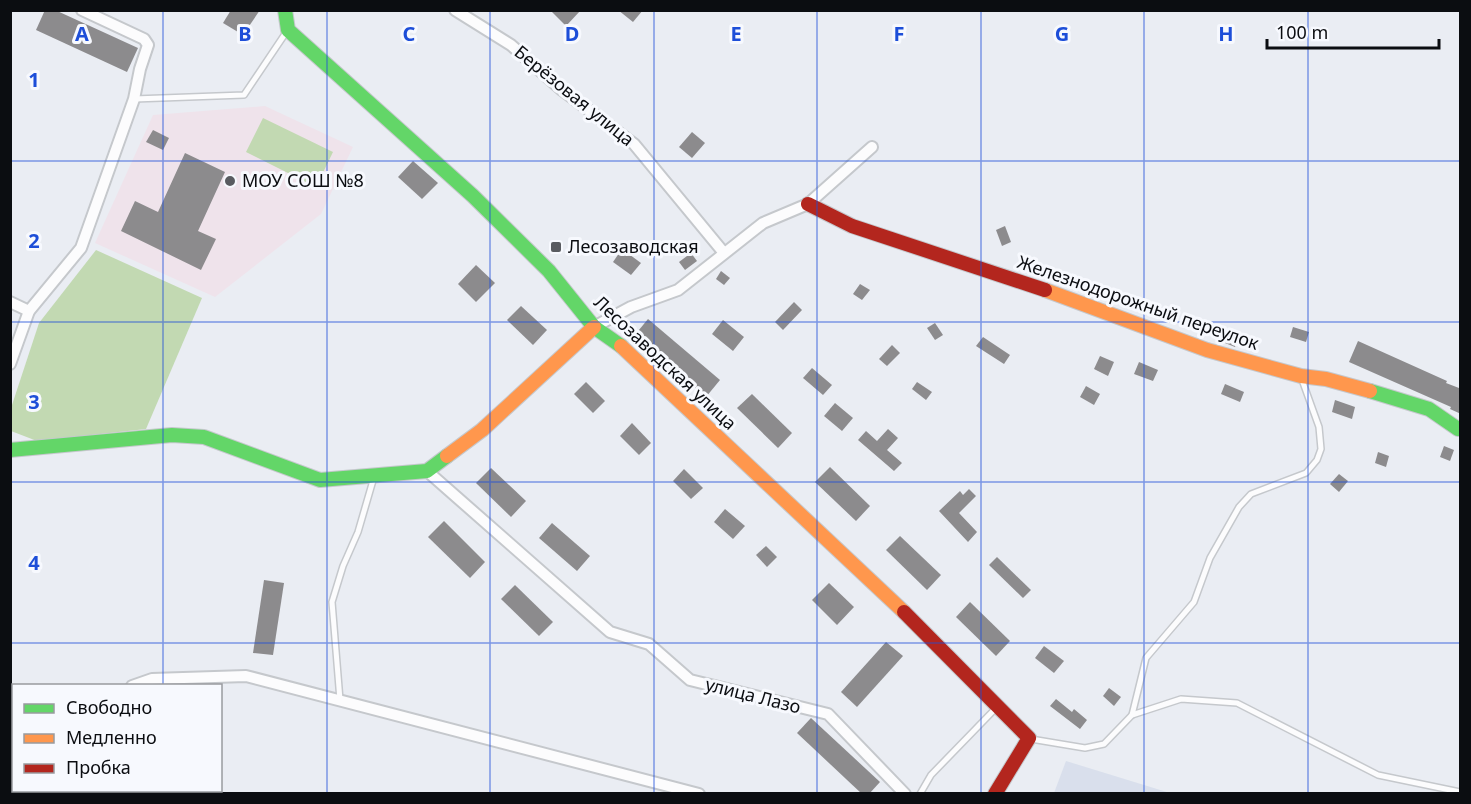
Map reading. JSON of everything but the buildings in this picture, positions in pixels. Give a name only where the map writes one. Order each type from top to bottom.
[{"type":"street","points":[[10,364],[28,311],[81,248],[134,99],[148,45],[144,39],[82,10]]},
{"type":"street","points":[[285,10],[288,30]]},
{"type":"street","name":"Берёзовая улица","points":[[455,10],[512,45],[562,90],[634,144],[724,253]]},
{"type":"street","name":"Лесозаводская улица","points":[[288,30],[473,196],[549,271],[594,327],[628,351],[917,624],[1029,738]]},
{"type":"street","points":[[10,450],[172,435],[204,438],[320,480],[427,471],[482,430],[594,327],[631,306],[678,290],[763,223],[808,204],[872,147]]},
{"type":"street","name":"Железнодорожный переулок","points":[[808,204],[852,225],[1034,286],[1207,350],[1301,376],[1326,379],[1429,409],[1458,429]]},
{"type":"street","points":[[10,302],[28,311]]},
{"type":"street","name":"улица Лазо","points":[[427,471],[610,632],[649,644],[690,680],[828,714],[905,794]]},
{"type":"street","points":[[138,684],[152,679],[246,676],[699,794]]},
{"type":"street","points":[[995,794],[1029,738]]},
{"type":"lane","points":[[134,99],[244,95],[288,30]]},
{"type":"lane","points":[[1132,715],[1146,658],[1194,602],[1210,558],[1239,507],[1251,494],[1306,474],[1317,460],[1321,449],[1319,427],[1301,376]]},
{"type":"lane","points":[[340,700],[332,602],[343,566],[358,532],[374,476]]},
{"type":"lane","points":[[1029,738],[1085,748],[1104,744],[1132,715],[1181,699],[1237,703],[1378,775],[1461,792]]},
{"type":"lane","points":[[920,794],[931,775],[998,706]]},
{"type":"shaded area","name":"МОУ СОШ №8","points":[[265,106],[353,147],[321,214],[215,297],[95,243],[153,115]]},
{"type":"shaded area","points":[[1066,761],[1170,793],[1054,793]]},
{"type":"green space","points":[[263,118],[333,152],[316,187],[246,152]]},
{"type":"green space","points":[[96,250],[202,298],[146,429],[37,441],[11,431],[11,408],[39,323]]},
{"type":"traffic: fast","points":[[285,10],[288,30],[473,196],[549,271],[594,327],[621,346]]},
{"type":"traffic: fast","points":[[1370,391],[1429,409],[1458,429]]},
{"type":"traffic: fast","points":[[10,450],[172,435],[204,437],[320,480],[427,471],[447,456]]},
{"type":"traffic: slow","points":[[1045,290],[1207,350],[1301,376],[1326,379],[1370,391]]},
{"type":"traffic: slow","points":[[447,456],[482,430],[594,327]]},
{"type":"traffic: slow","points":[[621,346],[904,612]]},
{"type":"traffic: jam","points":[[808,204],[852,226],[1045,290]]},
{"type":"traffic: jam","points":[[904,612],[1029,738],[995,794]]},
{"type":"place","name":"МОУ СОШ №8","points":[[230,181]]},
{"type":"place","name":"Лесозаводская","points":[[556,247]]}]
